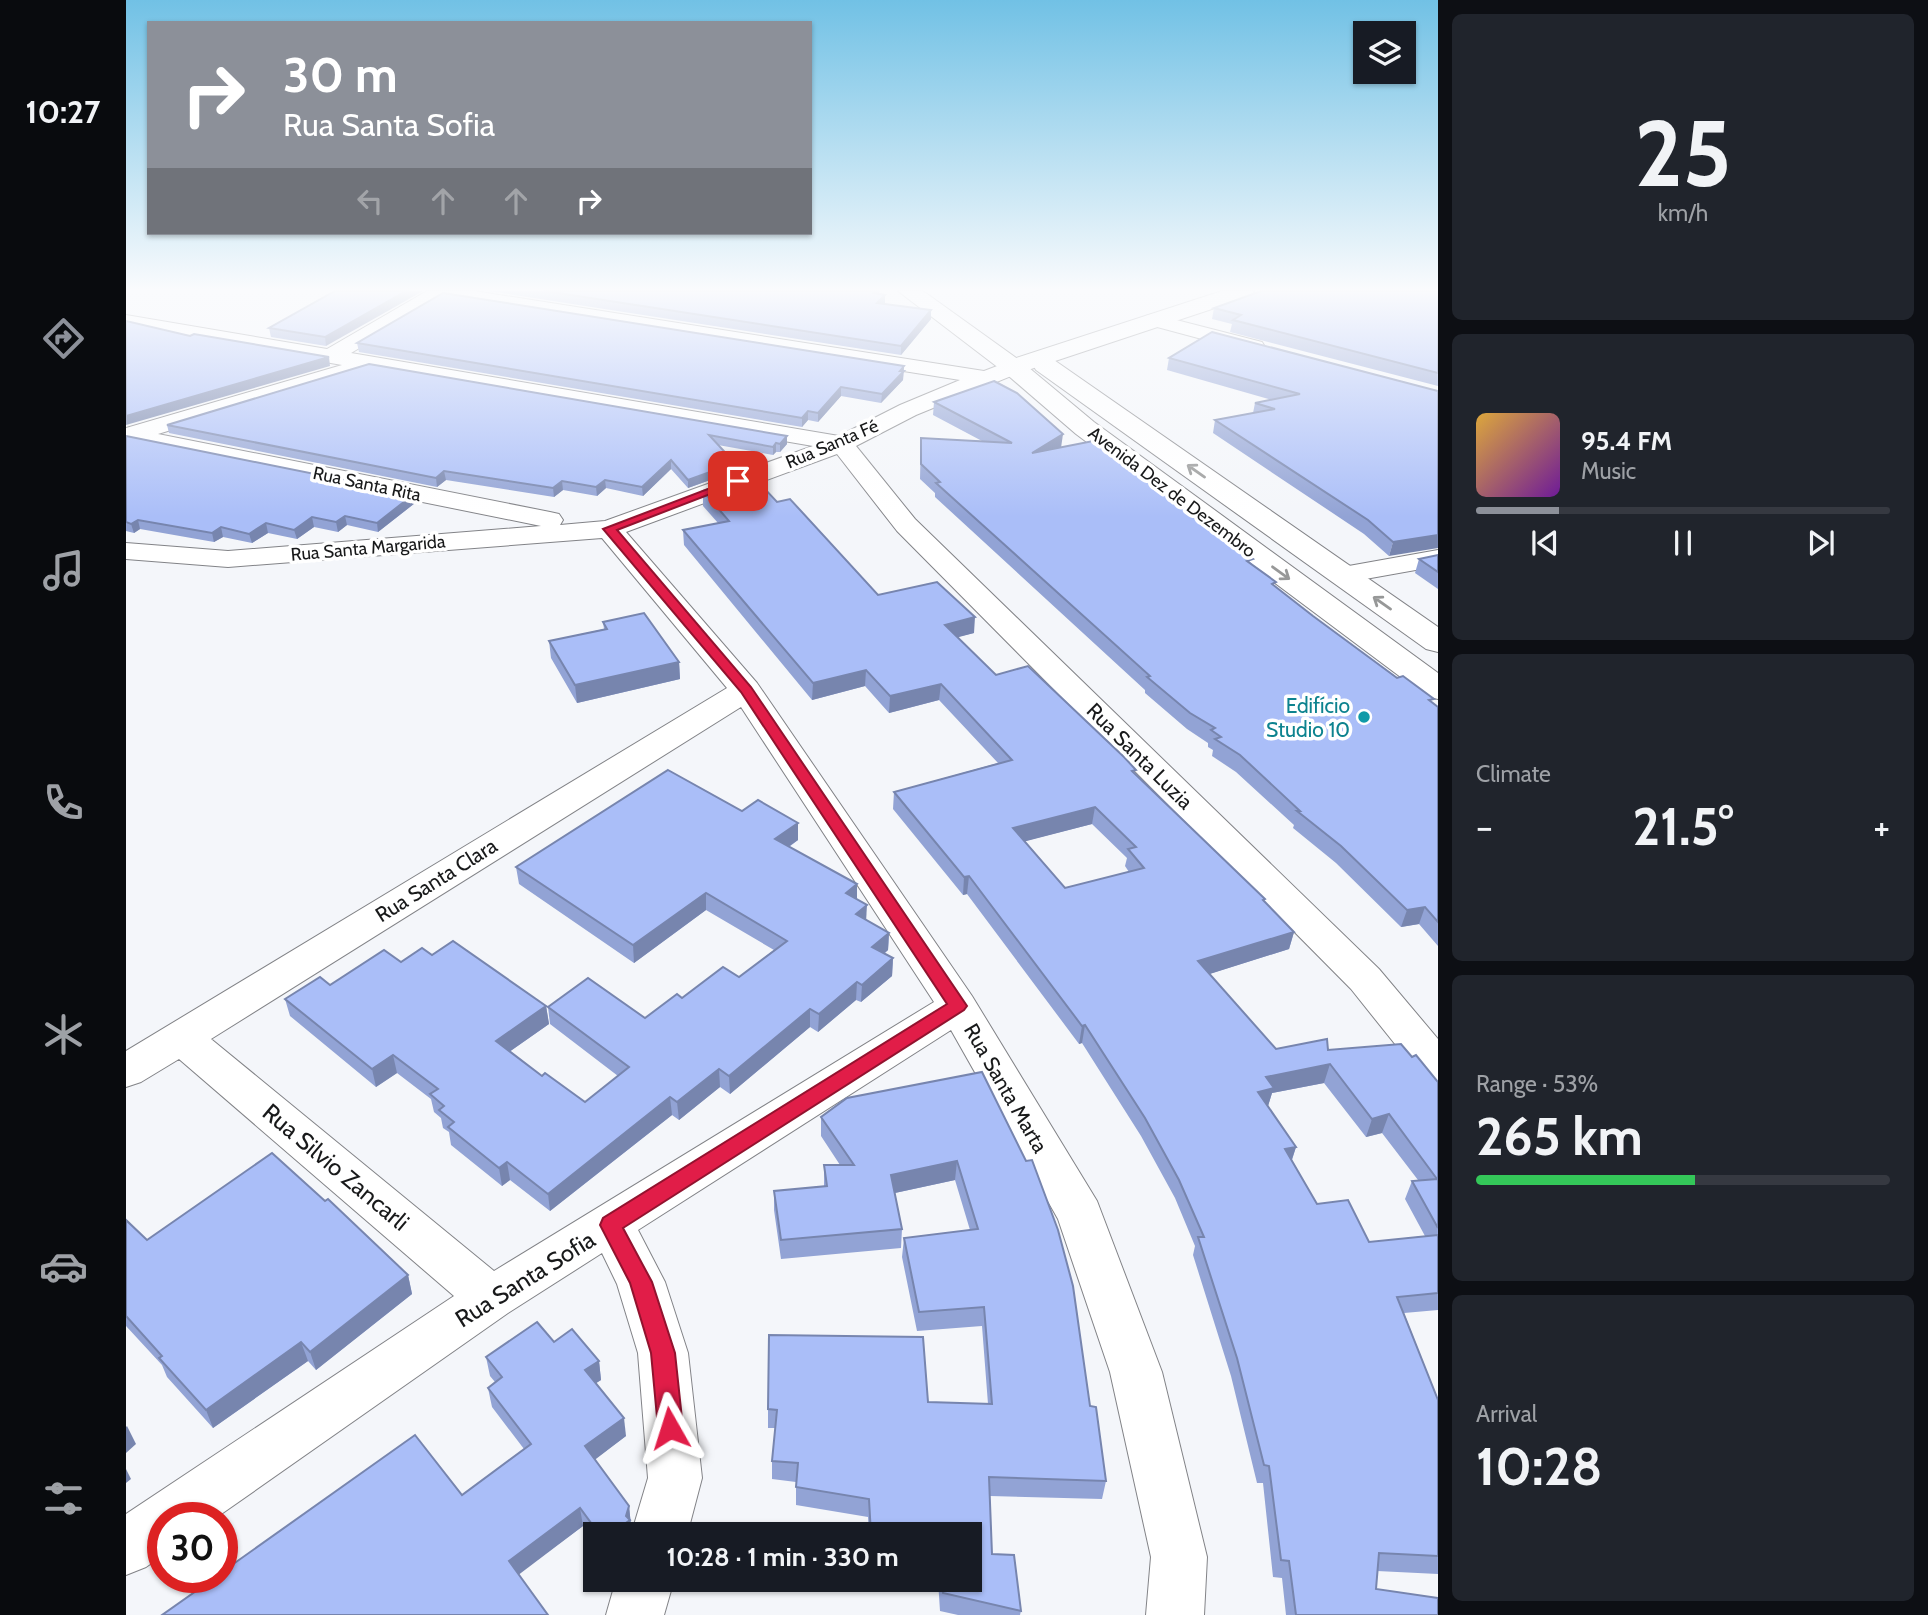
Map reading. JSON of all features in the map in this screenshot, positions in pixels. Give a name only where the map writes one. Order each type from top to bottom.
[{"type":"main road","points":[[1013,368],[1018,366]]},
{"type":"main road","name":"Avenida Dez de Dezembro","points":[[1013,368],[1343,575],[1438,642]]},
{"type":"main road","name":"Avenida Dez de Dezembro","points":[[1013,368],[1085,428],[1438,689]]},
{"type":"street","points":[[127,435],[359,366]]},
{"type":"street","points":[[390,366],[842,444]]},
{"type":"street","points":[[1001,366],[1013,368]]},
{"type":"street","name":"Rua Santa Fé","points":[[609,529],[842,444],[908,410],[1013,368]]},
{"type":"street","name":"Rua Santa Rita","points":[[127,435],[514,515],[609,529]]},
{"type":"street","name":"Rua Santa Luzia","points":[[842,444],[906,525],[1365,979],[1438,1068]]},
{"type":"street","name":"Rua Santa Margarida","points":[[126,551],[228,559],[609,529]]},
{"type":"street","name":"Rua Santa Marta","points":[[609,529],[746,690],[958,1006],[1080,1215],[1132,1359],[1179,1557],[1175,1615]]},
{"type":"street","points":[[1343,575],[1438,558]]},
{"type":"street","name":"Rua Santa Clara","points":[[126,1071],[746,690]]},
{"type":"street","name":"Rua Santa Sofia","points":[[192,1502],[491,1298],[958,1006]]},
{"type":"street","name":"Rua Silvio Zancarli","points":[[181,1037],[491,1298]]},
{"type":"street","points":[[611,1225],[640,1282],[663,1353],[676,1478],[663,1522]]},
{"type":"street","points":[[126,1547],[147,1533]]},
{"type":"street","points":[[635,1615],[642,1592]]},
{"type":"building","points":[[126,366],[297,366],[126,416]]},
{"type":"building","points":[[361,366],[383,366],[787,436],[773,447],[709,435],[735,463],[688,480],[671,460],[642,487],[605,480],[596,487],[562,481],[553,488],[444,471],[436,478],[167,425]]},
{"type":"building","points":[[496,366],[904,366],[900,371],[904,371],[882,394],[841,387],[818,413],[808,411],[802,418]]},
{"type":"building","points":[[1199,366],[1344,366],[1438,391],[1438,535],[1393,542],[1368,520],[1215,420],[1275,409],[1255,403],[1300,394]]},
{"type":"building","points":[[1412,366],[1438,366],[1438,373]]},
{"type":"building","points":[[994,381],[1017,393],[1063,434],[1032,453],[1093,441],[1194,515],[1200,514],[1228,534],[1222,536],[1253,559],[1247,561],[1276,582],[1272,584],[1397,678],[1403,676],[1434,699],[1429,700],[1438,707],[1438,922],[1425,907],[1407,910],[1341,846],[1297,811],[1300,811],[1240,755],[1215,739],[1221,737],[1211,730],[1215,728],[1190,713],[1147,677],[1150,676],[936,483],[940,482],[921,464],[921,438],[1012,443],[934,402]]},
{"type":"building","points":[[126,436],[414,494],[377,523],[345,516],[336,522],[312,517],[294,530],[266,523],[249,534],[221,527],[212,533],[138,520],[131,524],[126,522]]},
{"type":"building","points":[[751,474],[777,502],[790,499],[878,595],[937,582],[975,617],[945,625],[996,675],[1028,666],[1124,757],[1136,770],[1132,771],[1265,899],[1263,900],[1294,932],[1198,961],[1276,1049],[1327,1039],[1328,1050],[1401,1044],[1412,1057],[1416,1055],[1438,1082],[1438,1228],[1412,1181],[1437,1179],[1389,1114],[1372,1119],[1330,1064],[1266,1077],[1274,1088],[1258,1092],[1296,1147],[1285,1149],[1317,1204],[1348,1200],[1369,1242],[1438,1235],[1438,1293],[1397,1297],[1438,1400],[1438,1556],[1379,1553],[1376,1589],[1438,1598],[1438,1615],[1296,1615],[1289,1561],[1281,1560],[1269,1466],[1264,1465],[1237,1358],[1198,1237],[1204,1237],[1179,1180],[1145,1118],[1085,1025],[1082,1026],[969,876],[964,877],[894,792],[1012,760],[941,684],[890,696],[866,670],[813,683],[683,530],[729,521],[703,491]],"holes":[[[1095,807],[1136,847],[1128,849],[1144,868],[1065,888],[1013,828]]]},
{"type":"building","points":[[1438,555],[1438,572],[1419,559]]},
{"type":"building","points":[[644,613],[679,662],[575,685],[549,641],[607,629],[603,622]]},
{"type":"building","points":[[668,770],[742,811],[758,800],[798,823],[775,839],[857,884],[846,893],[867,905],[856,914],[889,933],[872,947],[893,958],[862,985],[857,982],[819,1014],[810,1009],[729,1076],[719,1069],[677,1102],[670,1097],[548,1194],[507,1162],[499,1168],[448,1127],[454,1122],[439,1110],[444,1106],[430,1094],[438,1089],[393,1055],[372,1069],[285,999],[320,977],[330,985],[384,950],[401,962],[422,948],[432,955],[453,941],[546,1006],[496,1041],[542,1076],[545,1073],[585,1102],[629,1067],[548,1007],[588,978],[645,1018],[677,994],[682,998],[723,967],[739,977],[787,941],[706,893],[633,945],[516,867]]},
{"type":"building","points":[[982,1072],[1026,1161],[1032,1160],[1058,1230],[1073,1286],[1090,1406],[1096,1407],[1106,1481],[989,1477],[992,1554],[1014,1555],[1021,1611],[943,1593],[982,1592],[982,1522],[870,1522],[869,1499],[796,1487],[798,1463],[772,1461],[777,1410],[768,1409],[769,1335],[923,1337],[928,1402],[992,1404],[984,1307],[919,1312],[904,1238],[978,1229],[957,1161],[891,1175],[902,1229],[781,1240],[774,1191],[827,1186],[824,1165],[854,1165],[821,1117],[847,1098]]},
{"type":"building","points":[[272,1153],[325,1201],[328,1199],[408,1275],[310,1352],[301,1342],[206,1410],[126,1316],[126,1220],[147,1240]]},
{"type":"building","points":[[537,1322],[554,1342],[572,1329],[599,1361],[585,1370],[624,1418],[585,1446],[629,1506],[626,1516],[630,1520],[590,1522],[580,1508],[509,1561],[548,1615],[162,1615],[193,1593],[238,1593],[238,1561],[415,1435],[462,1495],[531,1444],[488,1388],[502,1377],[486,1357]]},
{"type":"place","name":"Edifício Studio 10","points":[[1364,717]]},
{"type":"route","points":[[670,1428],[663,1353],[640,1282],[611,1225],[958,1006],[746,690],[609,529],[738,481]]}]
